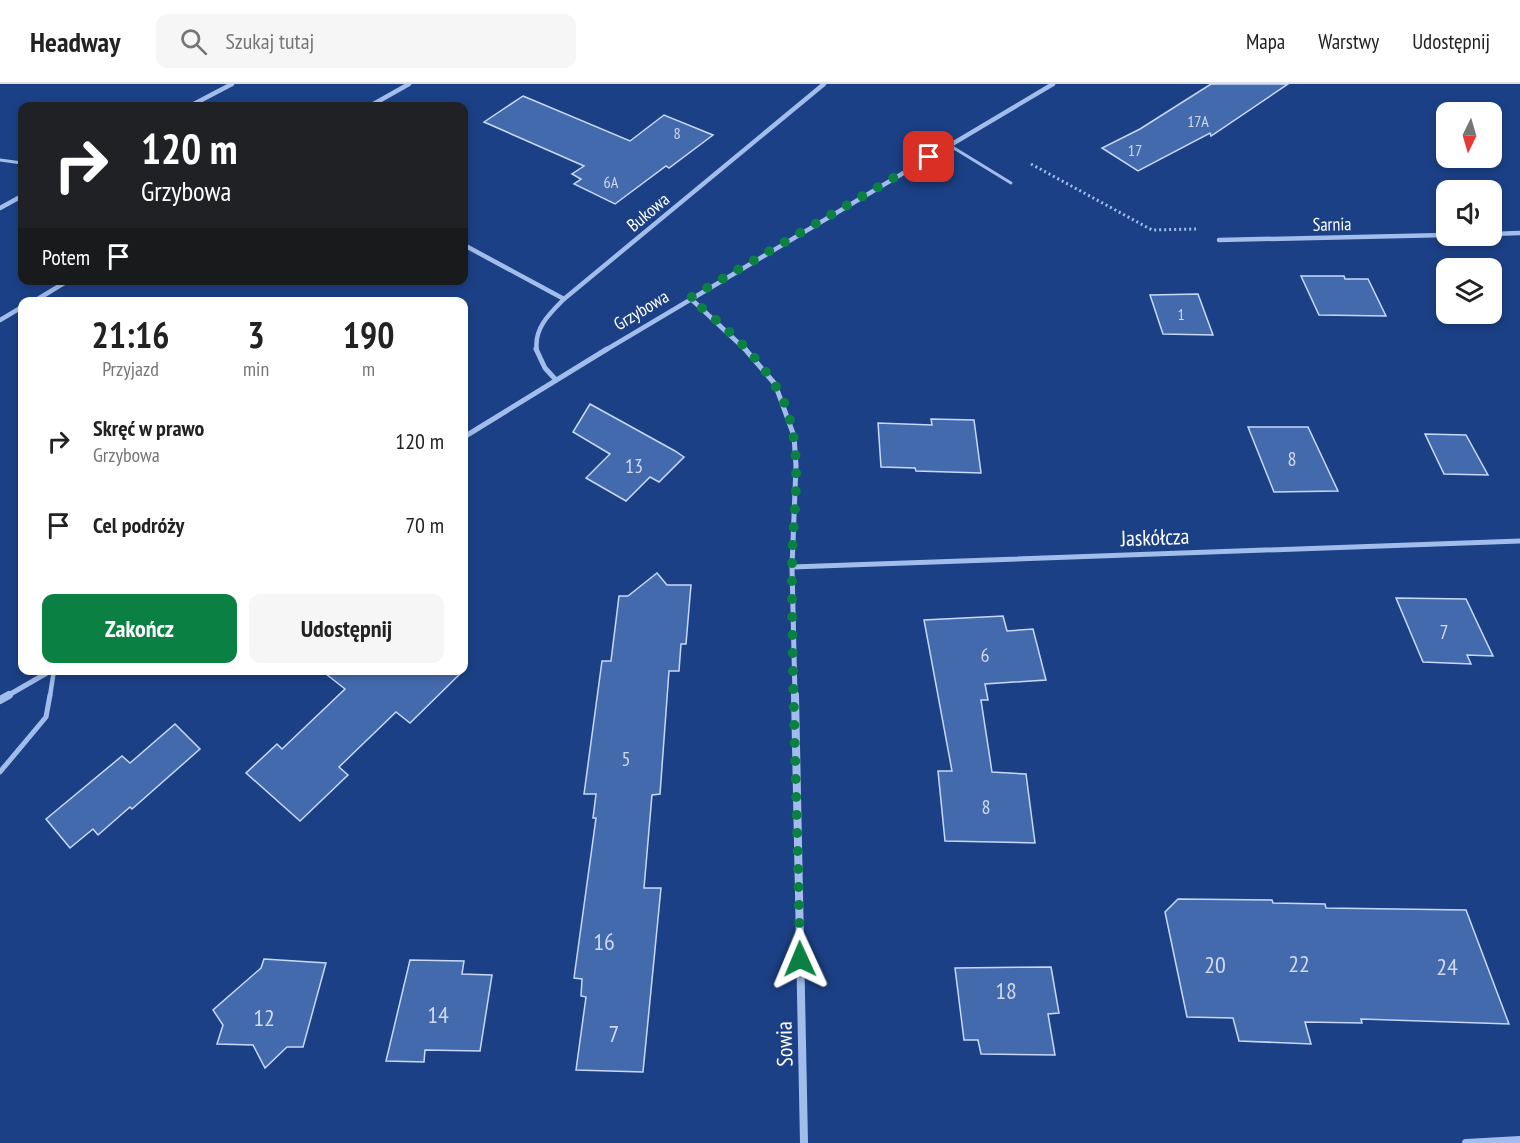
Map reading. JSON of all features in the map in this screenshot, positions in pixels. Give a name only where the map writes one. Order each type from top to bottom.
[{"type":"street","points":[[198,102],[232,84]]},
{"type":"street","points":[[377,102],[409,84]]},
{"type":"street","name":"Bukowa","points":[[556,380],[540,364],[535,349],[537,332],[546,317],[564,299],[824,84]]},
{"type":"street","name":"Grzybowa","points":[[468,435],[690,298],[1053,84]]},
{"type":"street","points":[[0,208],[18,197]]},
{"type":"street","points":[[1502,234],[1520,233]]},
{"type":"street","name":"Sarnia","points":[[1219,240],[1436,235]]},
{"type":"street","points":[[468,247],[564,299]]},
{"type":"street","points":[[41,297],[61,285]]},
{"type":"street","name":"Sowia","points":[[690,298],[747,351],[775,384],[794,436],[796,466],[792,567],[804,1143]]},
{"type":"street","points":[[0,320],[18,310]]},
{"type":"street","name":"Jaskółcza","points":[[792,567],[1520,541]]},
{"type":"street","points":[[0,700],[44,675]]},
{"type":"street","points":[[1466,1143],[1520,1140]]},
{"type":"lane","points":[[949,146],[1011,183]]},
{"type":"lane","points":[[0,160],[18,162]]},
{"type":"lane","points":[[0,772],[46,717],[52,675]]},
{"type":"path","points":[[1029,163],[1152,230],[1207,229]]},
{"type":"building","points":[[1211,84],[1288,84],[1211,136],[1210,133],[1138,171],[1102,148],[1140,129]]},
{"type":"building","points":[[523,96],[630,141],[664,115],[713,135],[615,204],[574,184],[581,179],[572,174],[584,166],[484,122]]},
{"type":"building","points":[[1301,276],[1344,276],[1345,279],[1368,279],[1386,316],[1319,315]]},
{"type":"building","points":[[1198,294],[1213,335],[1163,334],[1150,295]]},
{"type":"building","points":[[590,404],[684,457],[659,482],[650,477],[626,501],[586,478],[610,454],[573,432]]},
{"type":"building","points":[[931,419],[974,420],[981,473],[916,471],[915,468],[881,467],[878,423],[932,425]]},
{"type":"building","points":[[1248,427],[1308,427],[1338,491],[1274,492]]},
{"type":"building","points":[[1425,434],[1466,435],[1488,475],[1444,474]]},
{"type":"building","points":[[657,573],[667,585],[691,585],[686,644],[681,644],[679,671],[669,671],[660,794],[652,795],[644,888],[661,888],[643,1072],[576,1070],[586,997],[581,996],[582,979],[574,978],[596,818],[593,818],[596,794],[584,794],[602,661],[611,661],[619,596],[628,596]]},
{"type":"building","points":[[1396,598],[1466,599],[1493,656],[1467,655],[1471,664],[1423,662]]},
{"type":"building","points":[[1003,616],[1007,631],[1033,629],[1046,680],[985,684],[988,700],[981,700],[992,772],[1026,774],[1035,843],[945,841],[938,771],[952,771],[924,620]]},
{"type":"building","points":[[327,675],[459,675],[410,723],[396,712],[339,767],[348,775],[300,821],[246,773],[277,744],[282,749],[345,689]]},
{"type":"building","points":[[175,724],[200,749],[132,809],[130,807],[98,835],[93,829],[70,848],[46,819],[122,756],[130,763]]},
{"type":"building","points":[[1178,899],[1272,900],[1273,903],[1325,904],[1326,908],[1466,910],[1509,1024],[1361,1019],[1362,1023],[1305,1022],[1311,1044],[1239,1041],[1233,1018],[1187,1017],[1165,912]]},
{"type":"building","points":[[264,959],[326,963],[303,1047],[287,1047],[265,1068],[253,1045],[217,1044],[223,1025],[213,1010],[261,968]]},
{"type":"building","points":[[410,960],[464,961],[462,974],[492,975],[480,1051],[425,1050],[424,1062],[386,1061]]},
{"type":"building","points":[[1051,967],[1059,1013],[1048,1014],[1055,1055],[981,1054],[978,1040],[964,1040],[955,968]]},
{"type":"route","points":[[800,959],[792,567],[796,466],[794,436],[775,384],[747,351],[690,298],[929,157]]}]
